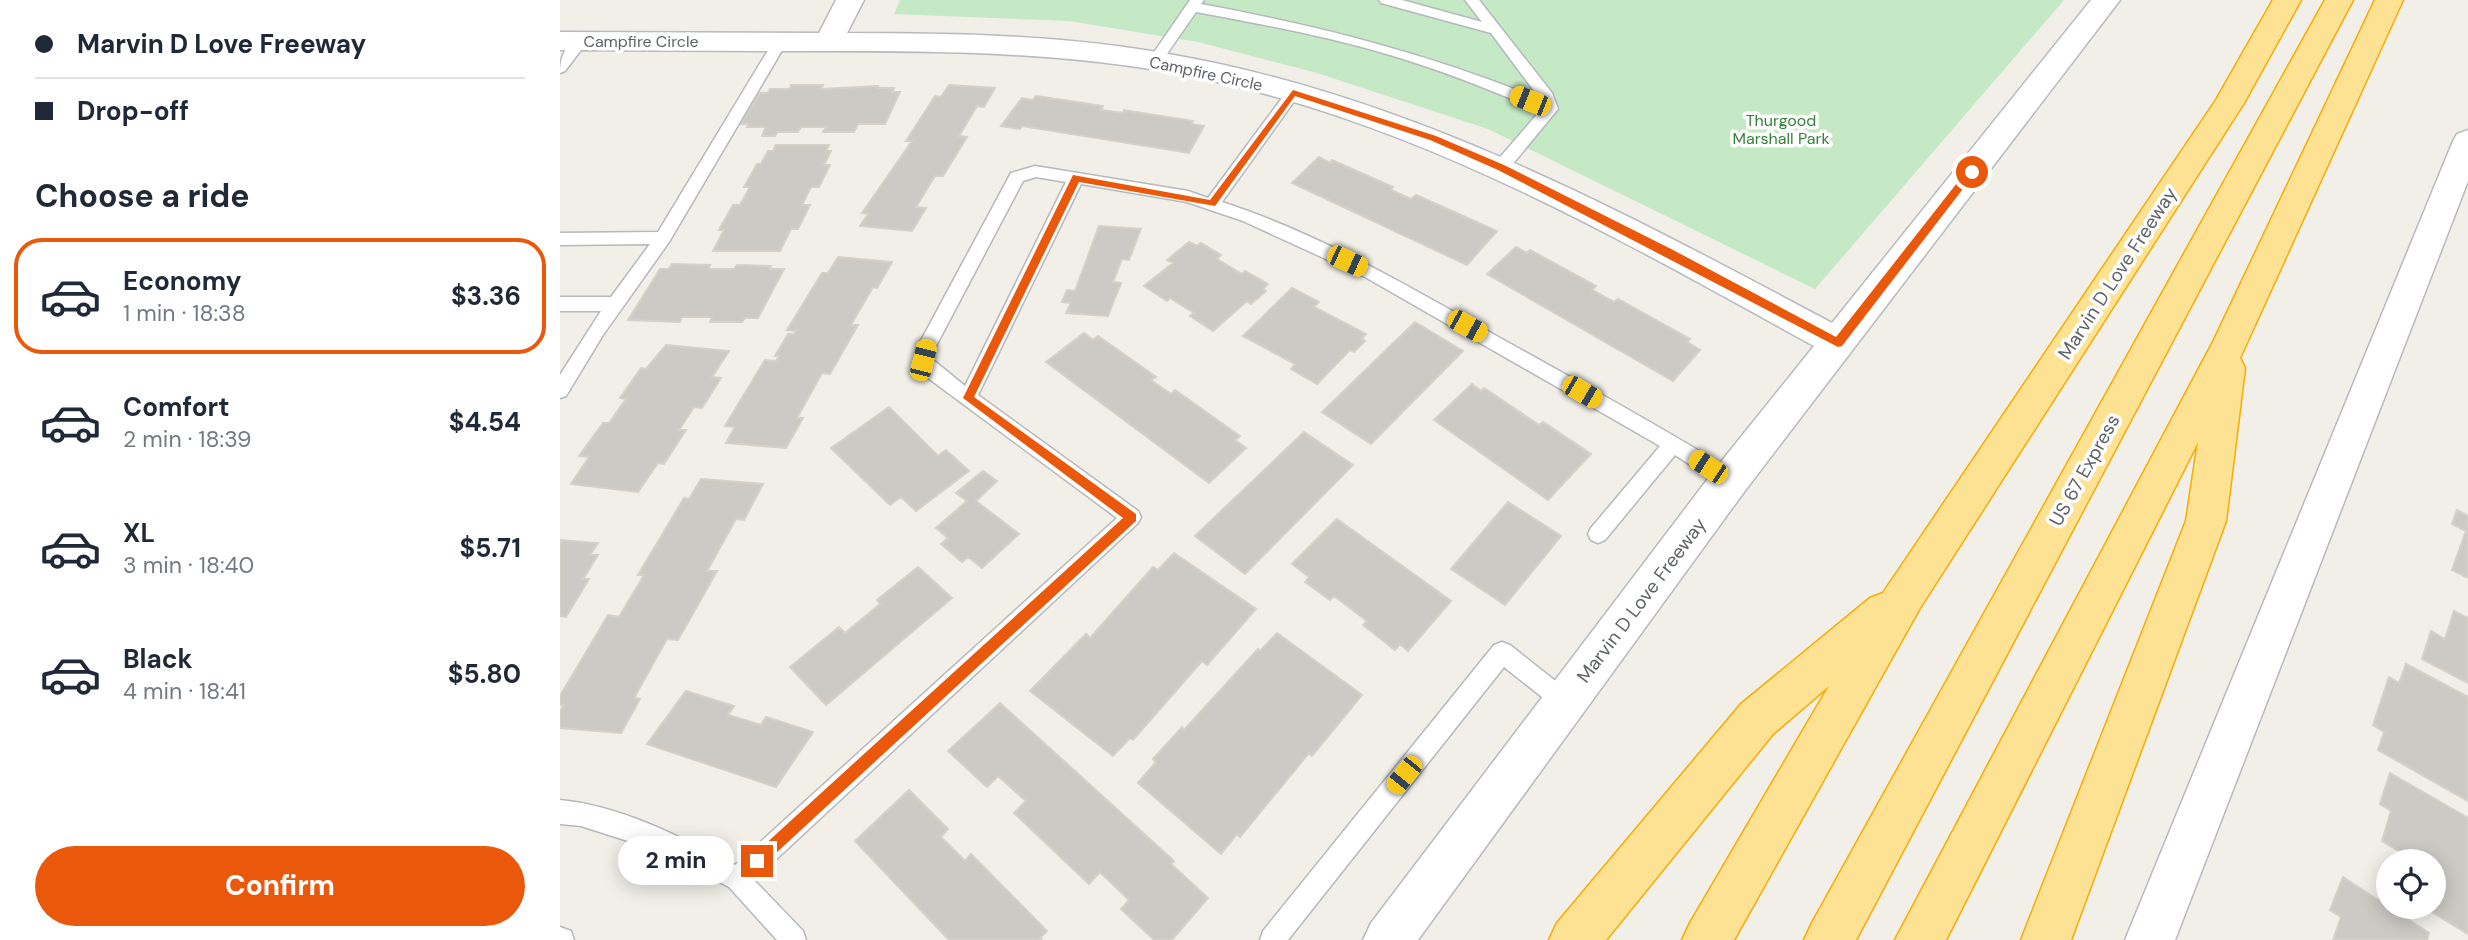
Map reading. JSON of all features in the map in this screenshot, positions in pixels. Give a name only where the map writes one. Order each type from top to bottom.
[{"type":"highway","name":"Marvin D Love Freeway","points":[[1707,940],[1905,595],[2229,103],[2287,0]]},
{"type":"highway","name":"US 67 Express","points":[[1829,940],[2339,0]]},
{"type":"highway","points":[[1920,940],[2231,341],[2389,0]]},
{"type":"highway","points":[[2046,940],[2206,521],[2231,341]]},
{"type":"highway","points":[[1574,940],[1757,719],[1905,595]]},
{"type":"main road","points":[[829,41],[850,0]]},
{"type":"main road","name":"Marvin D Love Freeway","points":[[1388,940],[1730,480],[2106,0]]},
{"type":"main road","name":"Campfire Circle","points":[[570,41],[926,41],[1041,47],[1155,61],[1227,75],[1433,138],[1501,167],[1838,343]]},
{"type":"main road","points":[[2150,940],[2468,141]]},
{"type":"lane","points":[[1386,0],[1495,30]]},
{"type":"lane","points":[[1472,0],[1547,96],[1550,109]]},
{"type":"lane","points":[[1155,61],[1195,4],[1375,45],[1490,84],[1550,109]]},
{"type":"lane","points":[[560,68],[570,41]]},
{"type":"lane","points":[[560,391],[597,330],[663,238],[780,42]]},
{"type":"lane","points":[[1212,204],[1293,93]]},
{"type":"lane","points":[[1501,167],[1550,109]]},
{"type":"lane","points":[[737,879],[1131,517],[930,370],[923,360],[927,346],[1017,177],[1035,171],[1076,178],[1212,204],[1249,217],[1371,273],[1672,444],[1730,480]]},
{"type":"lane","points":[[968,398],[1076,178]]},
{"type":"lane","points":[[560,239],[663,238]]},
{"type":"lane","points":[[560,304],[618,304]]},
{"type":"lane","points":[[1598,534],[1672,444]]},
{"type":"lane","points":[[1272,940],[1502,652],[1565,702]]},
{"type":"lane","points":[[560,812],[581,814],[664,841],[737,879],[794,940]]},
{"type":"green space","name":"Thurgood Marshall Park","points":[[900,0],[2064,0],[1815,289],[1488,129],[1317,73],[1198,42],[1069,21],[894,14]]},
{"type":"building","points":[[791,85],[823,85],[821,89],[878,86],[877,88],[894,88],[892,92],[900,92],[885,124],[858,124],[854,132],[823,132],[826,127],[801,127],[798,132],[777,132],[775,136],[762,136],[766,127],[747,127],[749,124],[741,124],[760,93],[768,93],[770,89],[790,89]]},
{"type":"building","points":[[949,85],[995,88],[984,107],[977,106],[959,136],[967,137],[943,176],[935,176],[916,207],[926,208],[912,231],[860,226],[868,214],[862,213],[912,141],[906,141],[935,96],[941,97]]},
{"type":"building","points":[[1036,96],[1103,106],[1101,110],[1123,113],[1124,110],[1193,121],[1191,124],[1204,126],[1189,153],[1022,126],[1020,129],[1001,126],[1022,98],[1033,100]]},
{"type":"building","points":[[776,145],[829,145],[826,151],[831,151],[824,165],[830,165],[819,187],[811,187],[802,205],[810,205],[798,229],[791,229],[780,251],[713,251],[724,230],[719,230],[733,205],[740,205],[750,187],[744,187],[757,164],[761,164],[768,151],[773,151]]},
{"type":"building","points":[[1319,157],[1330,163],[1332,160],[1393,187],[1391,190],[1411,199],[1416,195],[1497,231],[1467,265],[1292,183]]},
{"type":"building","points":[[1099,226],[1141,229],[1129,260],[1122,259],[1113,282],[1121,283],[1108,316],[1066,313],[1071,303],[1062,302],[1067,290],[1075,291]]},
{"type":"building","points":[[1189,242],[1197,246],[1201,243],[1221,255],[1217,259],[1242,274],[1245,271],[1268,284],[1263,289],[1266,291],[1251,304],[1247,301],[1213,331],[1190,316],[1194,313],[1170,298],[1167,301],[1144,286],[1173,263],[1167,260]]},
{"type":"building","points":[[1516,247],[1527,253],[1530,250],[1596,286],[1592,290],[1614,302],[1618,299],[1690,339],[1687,342],[1700,350],[1673,381],[1487,274]]},
{"type":"building","points":[[838,257],[892,262],[877,288],[873,287],[851,325],[858,325],[830,374],[822,373],[797,418],[803,418],[786,448],[726,443],[735,427],[725,426],[765,360],[776,361],[779,356],[775,356],[788,334],[794,334],[796,331],[787,330],[822,273],[828,273]]},
{"type":"building","points":[[672,264],[710,265],[708,269],[734,269],[737,265],[784,269],[758,318],[745,318],[742,322],[710,322],[712,317],[682,317],[680,322],[628,320],[660,269],[669,269]]},
{"type":"building","points":[[1292,288],[1319,302],[1314,307],[1366,334],[1362,339],[1365,341],[1354,352],[1350,350],[1317,384],[1291,369],[1295,364],[1243,336]]},
{"type":"building","points":[[1415,322],[1463,351],[1371,444],[1322,412]]},
{"type":"building","points":[[1084,333],[1093,340],[1098,336],[1156,377],[1151,380],[1171,394],[1175,390],[1240,436],[1235,440],[1246,448],[1209,483],[1046,362]]},
{"type":"building","points":[[666,345],[729,351],[712,377],[721,378],[702,408],[694,407],[679,430],[686,430],[664,464],[658,463],[638,492],[571,484],[589,457],[579,456],[603,423],[609,423],[626,399],[620,398],[641,368],[646,369]]},
{"type":"building","points":[[1472,384],[1481,391],[1484,388],[1539,425],[1543,422],[1591,454],[1548,500],[1434,420]]},
{"type":"building","points":[[889,407],[938,456],[946,450],[969,471],[916,511],[901,497],[890,505],[831,448]]},
{"type":"building","points":[[1304,432],[1353,465],[1245,574],[1195,536]]},
{"type":"building","points":[[983,471],[997,481],[976,501],[1019,534],[982,568],[968,557],[962,562],[941,544],[948,538],[936,528],[967,501],[956,493]]},
{"type":"building","points":[[701,479],[763,484],[744,520],[736,519],[707,571],[717,571],[678,640],[667,639],[634,698],[640,699],[621,733],[560,728],[560,711],[564,705],[560,705],[560,696],[608,615],[619,617],[644,575],[638,575],[684,498],[689,499]]},
{"type":"building","points":[[1508,502],[1561,536],[1505,605],[1451,569]]},
{"type":"building","points":[[2457,510],[2468,516],[2468,578],[2452,570],[2466,531],[2452,524]]},
{"type":"building","points":[[1337,519],[1451,601],[1408,651],[1400,644],[1395,650],[1363,625],[1367,621],[1334,596],[1330,600],[1305,582],[1309,577],[1292,564]]},
{"type":"building","points":[[560,540],[598,543],[590,555],[598,555],[583,579],[589,579],[566,617],[560,616]]},
{"type":"building","points":[[1174,553],[1256,609],[1207,665],[1202,661],[1133,740],[1130,738],[1113,756],[1030,691],[1086,634],[1090,638],[1153,567],[1158,570]]},
{"type":"building","points":[[918,567],[952,598],[826,705],[790,667],[839,627],[845,633],[880,604],[877,600]]},
{"type":"building","points":[[2454,611],[2468,618],[2468,683],[2422,659],[2431,631],[2445,639]]},
{"type":"building","points":[[1277,633],[1362,695],[1312,756],[1309,753],[1240,837],[1237,834],[1221,854],[1138,783],[1156,762],[1153,759],[1182,727],[1184,730],[1258,649],[1260,651]]},
{"type":"building","points":[[2406,664],[2468,697],[2468,801],[2378,750],[2384,732],[2373,725],[2389,677],[2399,683]]},
{"type":"building","points":[[686,691],[734,706],[728,715],[761,725],[766,717],[813,732],[776,787],[647,744]]},
{"type":"building","points":[[1000,703],[1174,861],[1171,864],[1208,898],[1172,940],[1154,940],[1121,909],[1129,900],[1100,872],[1089,884],[1014,813],[1026,801],[998,776],[987,787],[948,751]]},
{"type":"building","points":[[2390,773],[2468,818],[2468,934],[2443,919],[2446,919],[2446,849],[2395,849],[2382,841],[2391,811],[2380,804]]},
{"type":"building","points":[[909,790],[948,829],[941,837],[965,861],[971,854],[1047,931],[1040,938],[1042,940],[949,940],[855,841]]},
{"type":"building","points":[[2343,877],[2376,898],[2376,919],[2408,919],[2429,933],[2427,940],[2333,940],[2341,917],[2330,910]]},
{"type":"route","points":[[757,861],[1131,517],[968,398],[1076,178],[1212,204],[1293,93],[1356,111],[1433,138],[1501,167],[1838,343],[1972,172]]}]
